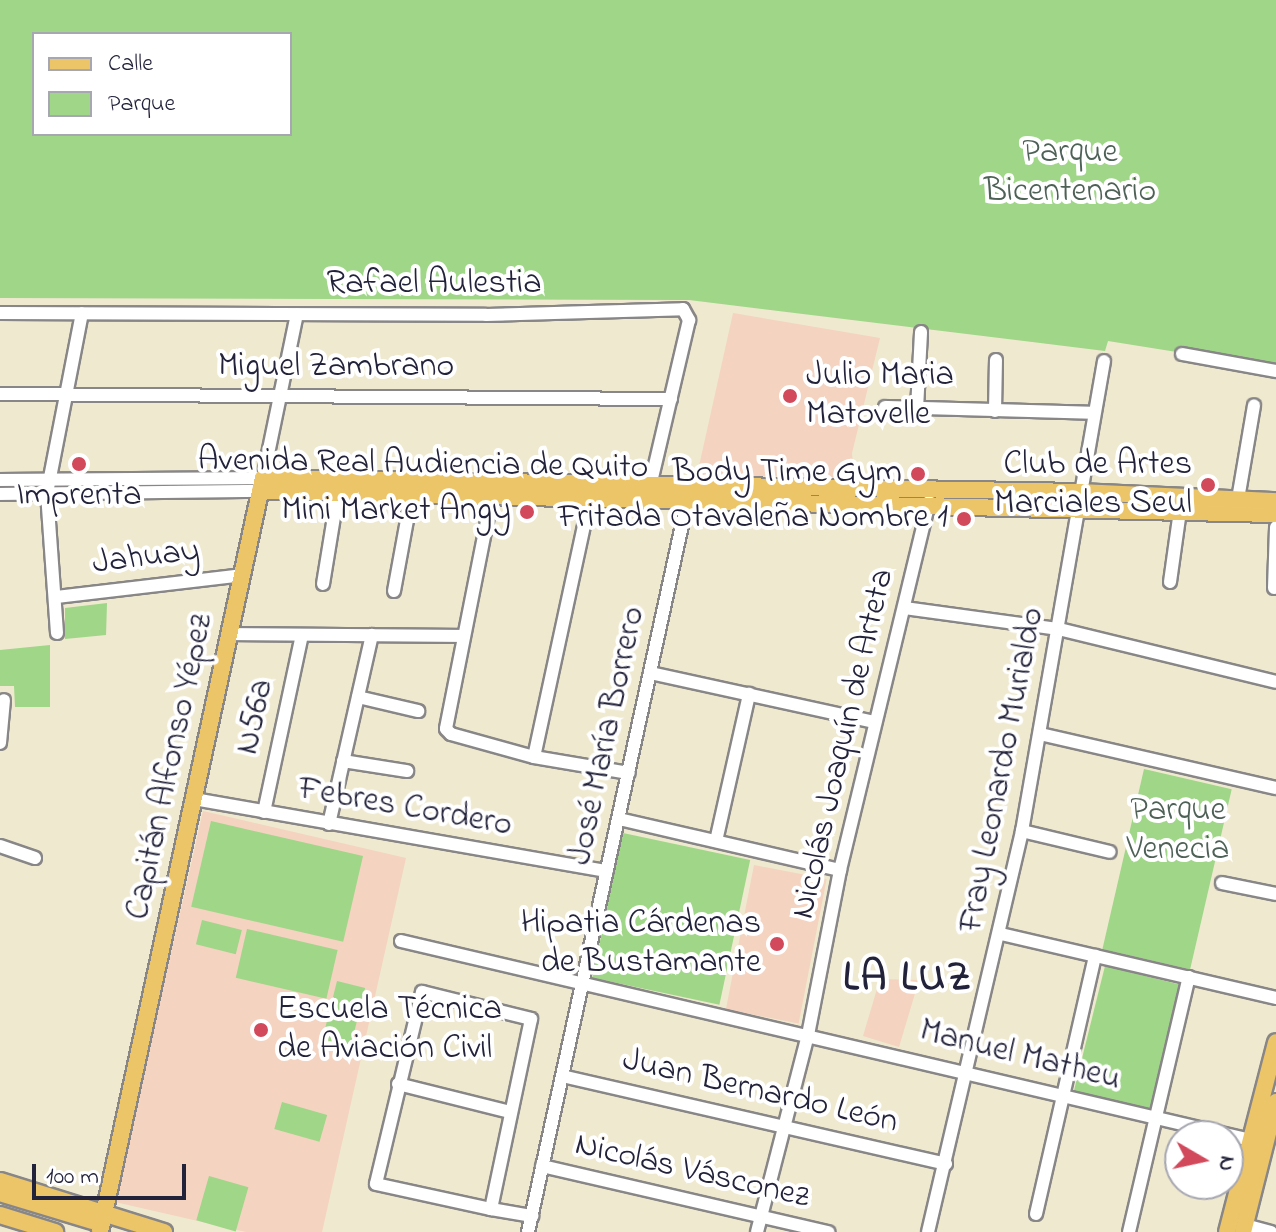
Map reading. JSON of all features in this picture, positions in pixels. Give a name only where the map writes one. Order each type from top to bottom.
[{"type":"main road","name":"Avenida Real Audiencia de Quito","points":[[262,485],[650,486],[689,493],[929,502],[1081,499],[1180,511],[1276,514]]},
{"type":"main road","name":"Avenida Real Audiencia de Quito","points":[[262,485],[338,492],[492,496],[590,497],[689,493],[1276,501]]},
{"type":"main road","name":"Capitán Alfonso Yépez","points":[[100,1225],[262,485]]},
{"type":"main road","points":[[1264,1142],[1276,1042]]},
{"type":"main road","points":[[1227,1232],[1243,1202],[1276,1102]]},
{"type":"main road","points":[[0,1181],[100,1225]]},
{"type":"main road","points":[[0,1193],[100,1225],[164,1232]]},
{"type":"main road","points":[[1243,1202],[1244,1228]]},
{"type":"main road","points":[[0,1204],[128,1232]]},
{"type":"main road","points":[[0,1215],[55,1232]]},
{"type":"street","name":"Rafael Aulestia","points":[[0,313],[297,314],[683,309],[689,320],[650,486]]},
{"type":"street","points":[[57,633],[48,486],[82,313]]},
{"type":"street","name":"Capitán Alfonso Yépez","points":[[262,485],[297,314]]},
{"type":"street","points":[[917,409],[921,332]]},
{"type":"street","points":[[1182,354],[1276,371]]},
{"type":"street","points":[[995,411],[996,360]]},
{"type":"street","name":"Fray Leonardo Murialdo","points":[[928,1232],[1001,934],[1022,831],[1104,361]]},
{"type":"street","name":"Miguel Zambrano","points":[[0,394],[671,399]]},
{"type":"street","points":[[1238,499],[1254,405]]},
{"type":"street","points":[[885,407],[1094,413]]},
{"type":"street","name":"Avenida Real Audiencia de Quito","points":[[0,480],[48,486],[262,485]]},
{"type":"street","name":"Avenida Real Audiencia de Quito","points":[[0,494],[48,486]]},
{"type":"street","points":[[323,584],[338,492]]},
{"type":"street","points":[[394,591],[412,493]]},
{"type":"street","name":"José María Borrero","points":[[528,1232],[689,493]]},
{"type":"street","points":[[492,496],[446,729],[534,757],[629,773]]},
{"type":"street","points":[[534,757],[590,497]]},
{"type":"street","name":"Nicolás Joaquín de Arteta","points":[[757,1232],[808,1035],[840,870],[929,502]]},
{"type":"street","points":[[1170,582],[1180,511]]},
{"type":"street","points":[[1274,588],[1276,527]]},
{"type":"street","name":"Jahuay","points":[[56,597],[242,575]]},
{"type":"street","points":[[905,608],[1059,629],[1276,682]]},
{"type":"street","points":[[230,634],[463,636]]},
{"type":"street","name":"N56a","points":[[264,812],[302,635]]},
{"type":"street","points":[[329,824],[372,635]]},
{"type":"street","points":[[650,673],[875,722]]},
{"type":"street","points":[[716,841],[749,694]]},
{"type":"street","points":[[358,697],[418,711]]},
{"type":"street","points":[[0,743],[4,700]]},
{"type":"street","points":[[1040,734],[1276,788]]},
{"type":"street","points":[[343,761],[407,771]]},
{"type":"street","name":"Febres Cordero","points":[[194,799],[607,871]]},
{"type":"street","points":[[619,819],[840,870]]},
{"type":"street","points":[[1022,831],[1110,852]]},
{"type":"street","points":[[0,846],[35,858]]},
{"type":"street","points":[[1222,883],[1276,894]]},
{"type":"street","points":[[1001,934],[1276,998]]},
{"type":"street","name":"Manuel Matheu","points":[[401,941],[582,987],[967,1071],[1264,1142]]},
{"type":"street","points":[[1036,1214],[1095,956]]},
{"type":"street","points":[[1129,1232],[1189,977]]},
{"type":"street","points":[[491,1209],[510,1112],[532,1025],[528,1015],[420,993],[376,1184],[491,1209],[532,1216]]},
{"type":"street","name":"Juan Bernardo León","points":[[562,1076],[946,1164]]},
{"type":"street","points":[[398,1084],[510,1112]]},
{"type":"street","name":"Nicolás Vásconez","points":[[542,1166],[828,1232]]},
{"type":"street","points":[[1244,1228],[1271,1232]]},
{"type":"shaded area","name":"Julio Maria Matovelle","points":[[733,313],[880,338],[852,453],[854,478],[697,475]]},
{"type":"shaded area","name":"Escuela Técnica de Aviación Civil","points":[[203,811],[406,858],[322,1232],[246,1232],[115,1202]]},
{"type":"shaded area","name":"Hipatia Cárdenas de Bustamante","points":[[754,865],[827,879],[799,1023],[726,1009]]},
{"type":"shaded area","points":[[880,979],[919,980],[899,1047],[863,1036]]},
{"type":"green space","name":"Parque Bicentenario","points":[[0,0],[1276,0],[1276,368],[1108,341],[1105,351],[689,300],[0,298]]},
{"type":"green space","points":[[107,603],[106,635],[65,639],[65,608]]},
{"type":"green space","points":[[50,645],[50,707],[15,707],[14,686],[0,686],[0,650]]},
{"type":"green space","name":"Parque Venecia","points":[[1144,769],[1232,789],[1190,970],[1102,949]]},
{"type":"green space","points":[[211,821],[363,856],[343,942],[191,907]]},
{"type":"green space","points":[[623,833],[750,860],[719,1005],[592,978]]},
{"type":"green space","points":[[202,920],[242,930],[236,954],[196,944]]},
{"type":"green space","points":[[247,929],[338,950],[326,999],[236,978]]},
{"type":"green space","points":[[1105,966],[1184,986],[1152,1112],[1074,1092]]},
{"type":"green space","points":[[337,981],[365,988],[351,1046],[322,1039]]},
{"type":"green space","points":[[282,1102],[327,1115],[319,1142],[274,1129]]},
{"type":"green space","points":[[209,1176],[248,1187],[236,1232],[196,1220]]},
{"type":"place","name":"Julio Maria Matovelle","points":[[790,396]]},
{"type":"place","name":"Imprenta","points":[[79,464]]},
{"type":"place","name":"Body Time Gym","points":[[918,474]]},
{"type":"place","name":"Club de Artes Marciales Seul","points":[[1208,485]]},
{"type":"place","name":"Mini Market Angy","points":[[527,512]]},
{"type":"place","name":"Fritada Otavaleña Nombre 1","points":[[964,519]]},
{"type":"place","name":"Hipatia Cárdenas de Bustamante","points":[[777,944]]},
{"type":"place","name":"Escuela Técnica de Aviación Civil","points":[[261,1030]]},
{"type":"district","name":"LA LUZ","points":[[908,979]]}]
